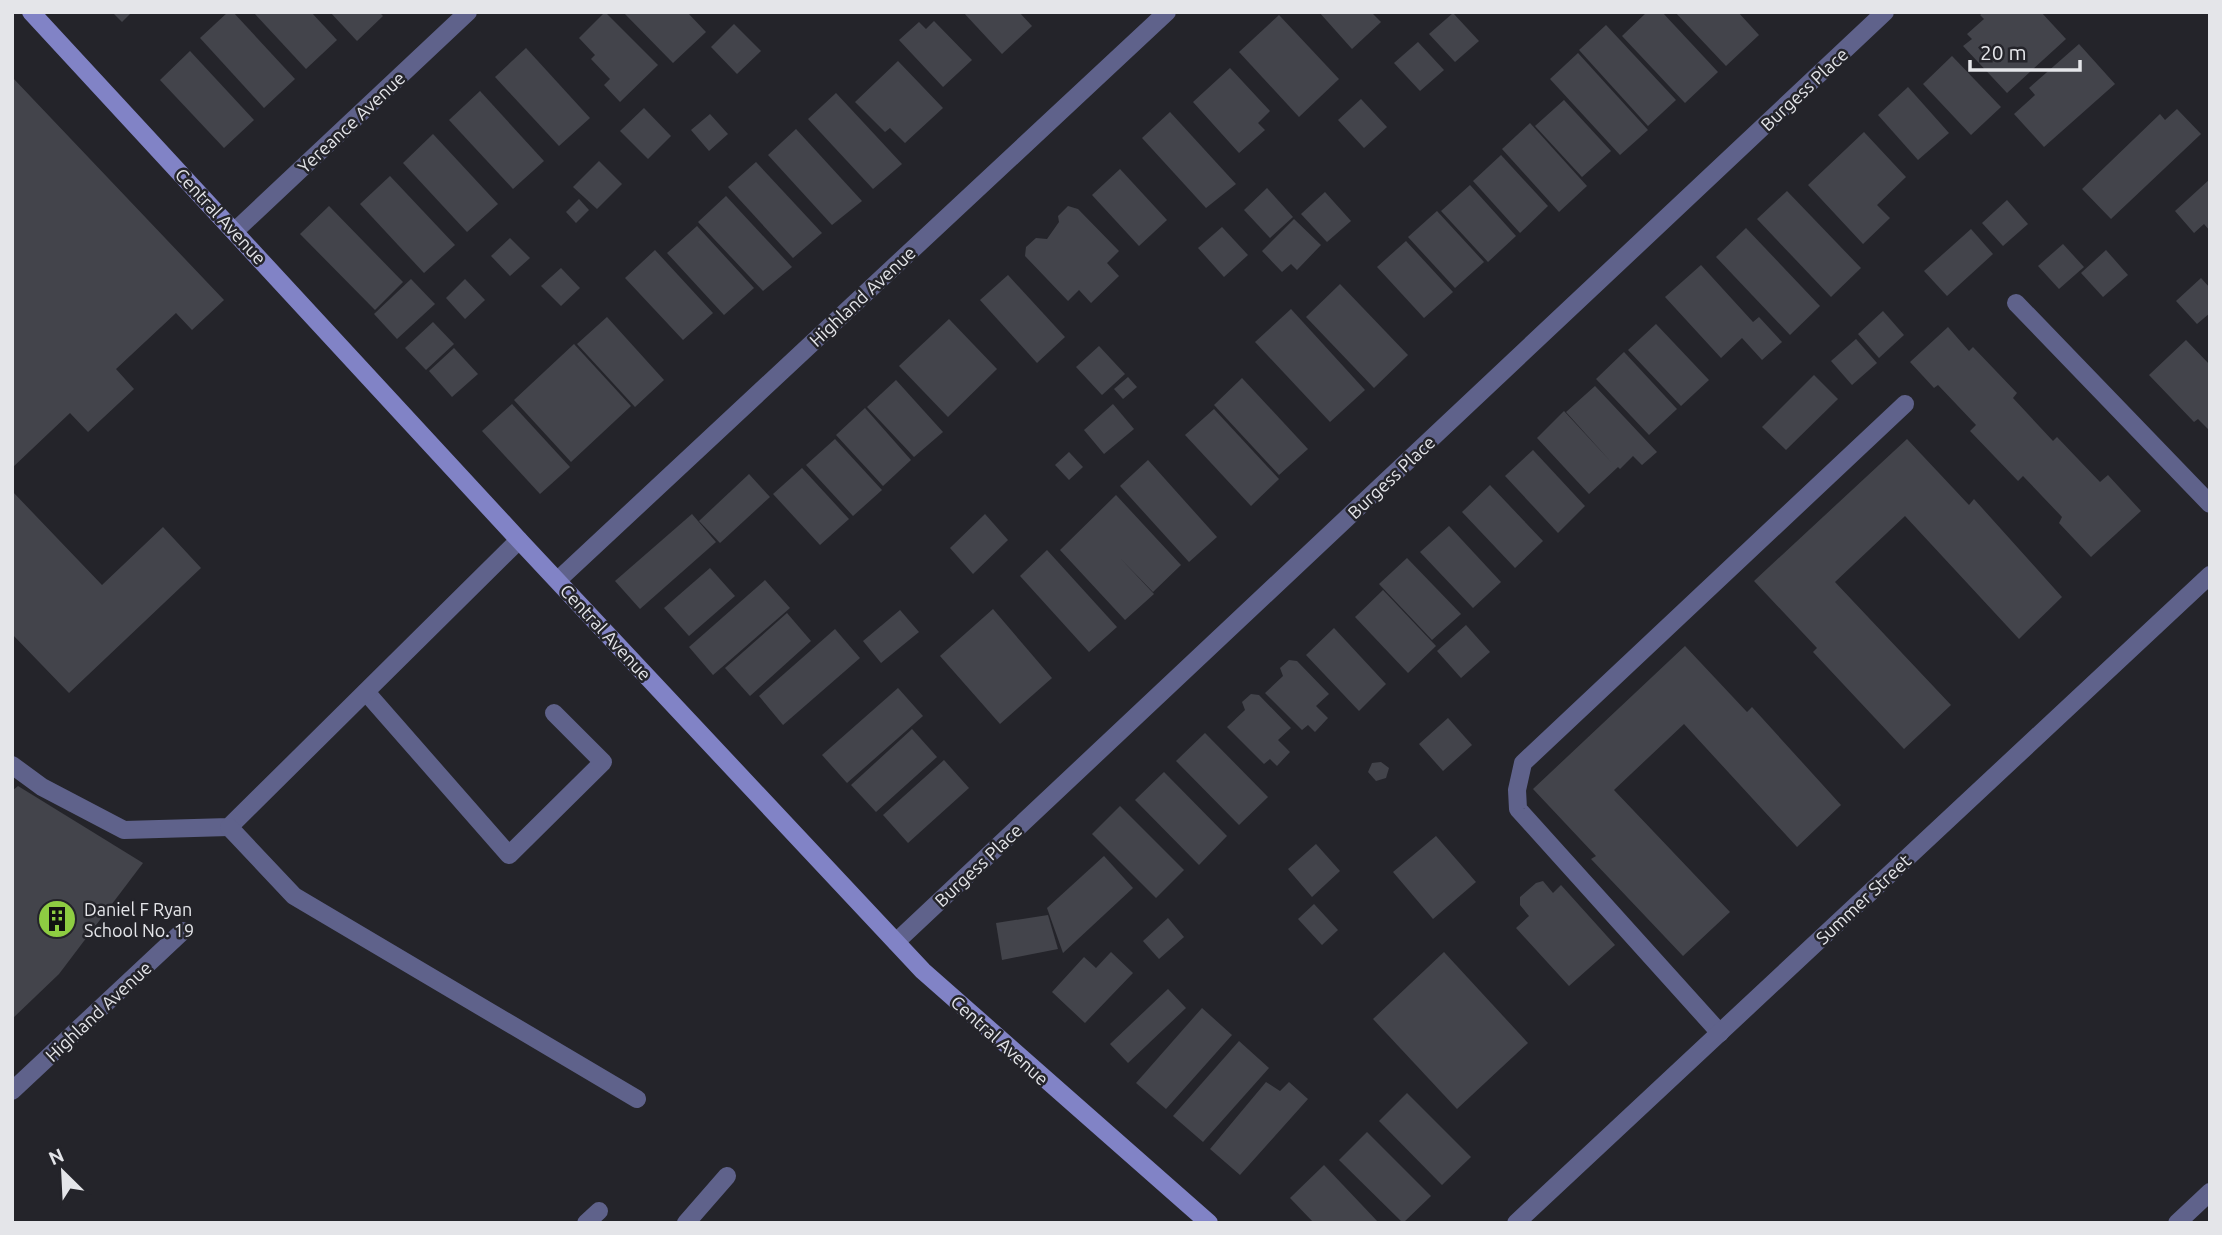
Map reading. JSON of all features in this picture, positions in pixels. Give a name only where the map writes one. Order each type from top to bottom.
[{"type":"main road","name":"Central Avenue","points":[[31,12],[519,540],[923,971],[1209,1223]]},
{"type":"street","name":"Yereance Avenue","points":[[235,231],[468,12]]},
{"type":"street","name":"Highland Avenue","points":[[558,580],[1167,12]]},
{"type":"street","name":"Burgess Place","points":[[896,942],[1885,12]]},
{"type":"street","points":[[2017,303],[2210,504]]},
{"type":"street","points":[[1720,1033],[1518,809],[1517,790],[1523,763],[1905,404]]},
{"type":"street","points":[[12,765],[42,787],[124,830],[229,827],[519,540]]},
{"type":"street","name":"Summer Street","points":[[1517,1223],[2210,575]]},
{"type":"street","points":[[366,692],[509,855],[603,762],[554,713]]},
{"type":"street","points":[[229,827],[294,896],[637,1099]]},
{"type":"street","name":"Highland Avenue","points":[[12,1091],[183,931]]},
{"type":"street","points":[[686,1223],[727,1176]]},
{"type":"street","points":[[2177,1223],[2210,1192]]},
{"type":"building","points":[[112,12],[132,12],[122,22]]},
{"type":"building","points":[[228,12],[233,12],[295,79],[264,108],[200,38]]},
{"type":"building","points":[[253,12],[311,12],[337,40],[306,69]]},
{"type":"building","points":[[330,12],[379,12],[383,16],[357,41]]},
{"type":"building","points":[[605,12],[658,65],[620,102],[604,85],[610,79],[591,59],[595,55],[579,38]]},
{"type":"building","points":[[623,12],[687,12],[706,32],[673,63]]},
{"type":"building","points":[[963,12],[1019,12],[1032,26],[1002,54]]},
{"type":"building","points":[[1319,12],[1371,12],[1381,22],[1352,49]]},
{"type":"building","points":[[1647,12],[1662,12],[1718,72],[1685,103],[1622,36]]},
{"type":"building","points":[[1675,12],[1738,12],[1759,35],[1726,66]]},
{"type":"building","points":[[1983,12],[2041,12],[2066,39],[2007,93],[1963,46],[1972,39],[1967,34],[1984,19],[1980,15]]},
{"type":"building","points":[[1453,13],[1479,41],[1455,62],[1429,34]]},
{"type":"building","points":[[1279,15],[1339,79],[1299,117],[1239,52]]},
{"type":"building","points":[[934,21],[972,60],[943,87],[899,40],[919,22],[926,29]]},
{"type":"building","points":[[734,24],[761,51],[737,74],[711,47]]},
{"type":"building","points":[[1606,25],[1676,100],[1648,126],[1579,50]]},
{"type":"building","points":[[1418,42],[1444,70],[1420,91],[1394,63]]},
{"type":"building","points":[[2079,44],[2115,84],[2044,147],[2014,114],[2035,95],[2029,88]]},
{"type":"building","points":[[526,48],[590,118],[559,146],[495,77]]},
{"type":"building","points":[[190,51],[254,120],[224,148],[160,80]]},
{"type":"building","points":[[1578,53],[1648,130],[1620,155],[1550,79]]},
{"type":"building","points":[[1952,56],[2001,107],[1971,135],[1923,84]]},
{"type":"building","points":[[898,61],[943,108],[905,143],[890,128],[885,132],[855,102]]},
{"type":"building","points":[[1230,68],[1270,111],[1258,123],[1265,130],[1239,153],[1193,102]]},
{"type":"building","points":[[12,77],[224,300],[192,330],[176,313],[116,369],[134,389],[88,432],[70,413],[12,468]]},
{"type":"building","points":[[1908,87],[1949,133],[1918,160],[1878,115]]},
{"type":"building","points":[[480,91],[544,161],[513,189],[449,120]]},
{"type":"building","points":[[836,93],[902,164],[873,189],[808,119]]},
{"type":"building","points":[[1361,99],[1387,127],[1364,148],[1338,120]]},
{"type":"building","points":[[1564,100],[1611,151],[1582,177],[1535,126]]},
{"type":"building","points":[[644,108],[671,136],[648,159],[620,131]]},
{"type":"building","points":[[2177,109],[2201,134],[2111,219],[2082,189],[2160,114],[2165,120]]},
{"type":"building","points":[[1170,112],[1236,184],[1206,208],[1142,138]]},
{"type":"building","points":[[710,114],[728,134],[709,151],[691,130]]},
{"type":"building","points":[[1530,123],[1587,186],[1559,212],[1502,149]]},
{"type":"building","points":[[796,129],[862,201],[832,225],[768,155]]},
{"type":"building","points":[[1864,132],[1906,177],[1877,205],[1890,218],[1863,244],[1808,185]]},
{"type":"building","points":[[433,134],[498,204],[467,232],[403,163]]},
{"type":"building","points":[[1501,155],[1548,206],[1520,233],[1473,181]]},
{"type":"building","points":[[599,161],[622,184],[597,209],[573,187]]},
{"type":"building","points":[[756,162],[822,233],[793,258],[728,187]]},
{"type":"building","points":[[1120,169],[1167,220],[1139,246],[1092,195]]},
{"type":"building","points":[[390,176],[455,245],[424,273],[360,204]]},
{"type":"building","points":[[2210,179],[2210,231],[2204,224],[2194,233],[2175,211]]},
{"type":"building","points":[[1470,185],[1516,236],[1488,262],[1441,211]]},
{"type":"building","points":[[1267,188],[1293,217],[1270,238],[1244,210]]},
{"type":"building","points":[[1787,191],[1861,268],[1831,297],[1757,219]]},
{"type":"building","points":[[1325,192],[1351,221],[1327,242],[1301,214]]},
{"type":"building","points":[[726,196],[792,267],[763,291],[698,222]]},
{"type":"building","points":[[579,199],[589,210],[576,223],[566,212]]},
{"type":"building","points":[[2007,200],[2028,224],[2003,246],[1982,223]]},
{"type":"building","points":[[329,206],[403,282],[375,310],[300,234]]},
{"type":"building","points":[[1068,206],[1078,209],[1119,251],[1107,263],[1119,276],[1091,303],[1079,290],[1068,301],[1025,256],[1026,247],[1036,238],[1047,239],[1059,222],[1058,216]]},
{"type":"building","points":[[1437,211],[1484,262],[1455,288],[1408,237]]},
{"type":"building","points":[[1294,219],[1321,245],[1297,270],[1291,264],[1282,272],[1262,251]]},
{"type":"building","points":[[697,226],[754,288],[724,315],[667,253]]},
{"type":"building","points":[[1222,227],[1248,255],[1224,277],[1198,248]]},
{"type":"building","points":[[1746,228],[1820,306],[1790,335],[1716,257]]},
{"type":"building","points":[[1971,229],[1993,254],[1947,296],[1924,271]]},
{"type":"building","points":[[510,238],[530,258],[510,276],[491,256]]},
{"type":"building","points":[[1406,241],[1453,292],[1424,318],[1377,267]]},
{"type":"building","points":[[2063,244],[2084,267],[2059,289],[2038,266]]},
{"type":"building","points":[[655,250],[713,313],[683,340],[625,278]]},
{"type":"building","points":[[2106,250],[2128,275],[2103,297],[2081,273]]},
{"type":"building","points":[[1701,265],[1753,322],[1759,317],[1782,342],[1762,360],[1742,338],[1721,358],[1665,297]]},
{"type":"building","points":[[561,268],[580,288],[561,306],[541,286]]},
{"type":"building","points":[[1008,275],[1065,337],[1037,363],[980,300]]},
{"type":"building","points":[[2201,278],[2210,288],[2210,313],[2197,324],[2176,301]]},
{"type":"building","points":[[411,279],[435,304],[397,339],[374,314]]},
{"type":"building","points":[[465,279],[485,300],[465,319],[446,298]]},
{"type":"building","points":[[1340,284],[1408,355],[1374,388],[1306,317]]},
{"type":"building","points":[[1291,309],[1365,390],[1330,422],[1255,342]]},
{"type":"building","points":[[1883,311],[1904,335],[1879,358],[1858,334]]},
{"type":"building","points":[[607,317],[664,380],[635,407],[577,344]]},
{"type":"building","points":[[949,319],[997,369],[948,417],[899,366]]},
{"type":"building","points":[[433,322],[454,344],[426,370],[405,348]]},
{"type":"building","points":[[1656,324],[1709,380],[1681,406],[1628,350]]},
{"type":"building","points":[[1948,327],[1969,351],[1973,347],[2017,393],[2013,398],[2053,441],[2057,437],[2100,482],[2108,475],[2141,511],[2091,557],[2059,523],[2062,517],[2023,476],[2018,481],[1970,431],[1976,425],[1938,385],[1934,388],[1910,362]]},
{"type":"building","points":[[1856,339],[1877,363],[1852,385],[1831,361]]},
{"type":"building","points":[[2186,340],[2210,365],[2210,431],[2198,419],[2194,422],[2149,375]]},
{"type":"building","points":[[574,344],[631,406],[571,462],[514,400]]},
{"type":"building","points":[[1099,346],[1125,374],[1102,395],[1076,367]]},
{"type":"building","points":[[454,348],[478,374],[452,397],[429,371]]},
{"type":"building","points":[[1624,352],[1677,409],[1649,435],[1596,379]]},
{"type":"building","points":[[1814,375],[1838,399],[1786,450],[1762,427]]},
{"type":"building","points":[[1128,377],[1137,387],[1123,399],[1114,389]]},
{"type":"building","points":[[1242,378],[1308,449],[1279,475],[1214,405]]},
{"type":"building","points":[[896,380],[943,432],[914,457],[867,407]]},
{"type":"building","points":[[1595,386],[1657,452],[1642,465],[1633,456],[1589,494],[1537,438],[1564,411],[1612,463],[1566,412]]},
{"type":"building","points":[[512,404],[570,467],[540,494],[482,431]]},
{"type":"building","points":[[1113,404],[1134,429],[1104,454],[1084,430]]},
{"type":"building","points":[[865,408],[911,460],[883,486],[836,435]]},
{"type":"building","points":[[1214,409],[1279,479],[1251,506],[1185,435]]},
{"type":"building","points":[[835,439],[882,490],[853,516],[806,465]]},
{"type":"building","points":[[1907,439],[1969,505],[1974,499],[2062,597],[2019,639],[1905,516],[1835,582],[1951,705],[1904,749],[1813,652],[1817,648],[1754,581]]},
{"type":"building","points":[[1533,450],[1585,506],[1558,533],[1505,476]]},
{"type":"building","points":[[1069,452],[1083,467],[1069,480],[1055,465]]},
{"type":"building","points":[[1148,460],[1217,537],[1189,562],[1120,486]]},
{"type":"building","points":[[802,468],[849,519],[820,545],[773,494]]},
{"type":"building","points":[[749,474],[770,497],[720,543],[699,521]]},
{"type":"building","points":[[1490,485],[1543,541],[1515,568],[1462,512]]},
{"type":"building","points":[[12,491],[102,585],[163,527],[201,568],[69,693],[12,634]]},
{"type":"building","points":[[1116,495],[1181,565],[1153,592],[1120,558],[1154,594],[1125,620],[1060,550]]},
{"type":"building","points":[[692,514],[716,542],[640,609],[615,581]]},
{"type":"building","points":[[985,514],[1008,540],[973,574],[950,548]]},
{"type":"building","points":[[1449,526],[1501,582],[1473,608],[1420,552]]},
{"type":"building","points":[[1047,550],[1117,627],[1089,652],[1020,576]]},
{"type":"building","points":[[1407,558],[1461,614],[1432,640],[1379,584]]},
{"type":"building","points":[[710,568],[735,596],[689,636],[664,608]]},
{"type":"building","points":[[765,580],[790,608],[713,675],[689,647]]},
{"type":"building","points":[[1383,590],[1436,646],[1408,673],[1355,617]]},
{"type":"building","points":[[993,609],[1052,678],[1000,724],[940,656]]},
{"type":"building","points":[[900,610],[919,632],[881,663],[863,641]]},
{"type":"building","points":[[787,613],[811,641],[750,696],[725,668]]},
{"type":"building","points":[[1466,625],[1490,652],[1461,678],[1437,651]]},
{"type":"building","points":[[1334,628],[1386,684],[1359,711],[1306,655]]},
{"type":"building","points":[[835,629],[860,658],[783,725],[759,696]]},
{"type":"building","points":[[1685,646],[1747,712],[1752,707],[1841,805],[1797,847],[1684,724],[1614,790],[1730,912],[1683,956],[1591,859],[1596,856],[1533,789]]},
{"type":"building","points":[[1289,660],[1297,661],[1329,694],[1316,706],[1328,718],[1315,732],[1308,725],[1302,730],[1265,693],[1283,676],[1280,668]]},
{"type":"building","points":[[898,688],[923,716],[847,783],[822,755]]},
{"type":"building","points":[[1251,694],[1259,695],[1291,728],[1278,740],[1290,752],[1277,766],[1270,759],[1264,764],[1227,727],[1245,710],[1242,702]]},
{"type":"building","points":[[1448,718],[1472,745],[1443,771],[1419,744]]},
{"type":"building","points":[[912,729],[937,757],[876,812],[851,785]]},
{"type":"building","points":[[1205,733],[1268,797],[1239,825],[1176,761]]},
{"type":"building","points":[[944,760],[969,788],[908,843],[883,815]]},
{"type":"building","points":[[1381,762],[1389,768],[1386,778],[1376,781],[1368,772],[1372,763]]},
{"type":"building","points":[[1164,772],[1227,836],[1199,865],[1135,800]]},
{"type":"building","name":"Daniel F Ryan School No. 19","points":[[18,786],[143,863],[59,974],[12,1019],[12,791]]},
{"type":"building","points":[[1120,806],[1184,870],[1156,898],[1092,834]]},
{"type":"building","points":[[1436,836],[1476,882],[1433,919],[1393,872]]},
{"type":"building","points":[[1316,844],[1340,871],[1312,897],[1288,869]]},
{"type":"building","points":[[1104,856],[1133,888],[1063,953],[1047,908]]},
{"type":"building","points":[[1543,881],[1553,893],[1561,885],[1615,945],[1569,986],[1516,928],[1529,916],[1520,905],[1520,897],[1536,883]]},
{"type":"building","points":[[1314,904],[1338,930],[1322,945],[1298,919]]},
{"type":"building","points":[[1048,915],[1058,949],[1002,960],[996,923]]},
{"type":"building","points":[[1168,918],[1184,937],[1159,959],[1143,941]]},
{"type":"building","points":[[1111,952],[1133,973],[1085,1023],[1052,992],[1084,957],[1096,968]]},
{"type":"building","points":[[1444,952],[1528,1043],[1457,1109],[1373,1019]]},
{"type":"building","points":[[1168,989],[1186,1008],[1128,1063],[1110,1044]]},
{"type":"building","points":[[1202,1008],[1232,1035],[1166,1109],[1136,1083]]},
{"type":"building","points":[[1239,1041],[1269,1068],[1203,1142],[1173,1116]]},
{"type":"building","points":[[1266,1082],[1280,1091],[1289,1082],[1308,1099],[1240,1175],[1210,1149]]},
{"type":"building","points":[[1407,1093],[1471,1157],[1442,1185],[1379,1121]]},
{"type":"building","points":[[1367,1132],[1431,1196],[1403,1223],[1339,1160]]},
{"type":"building","points":[[1324,1165],[1379,1223],[1314,1223],[1290,1198]]},
{"type":"place","name":"Daniel F Ryan School No. 19","points":[[57,919]]}]
